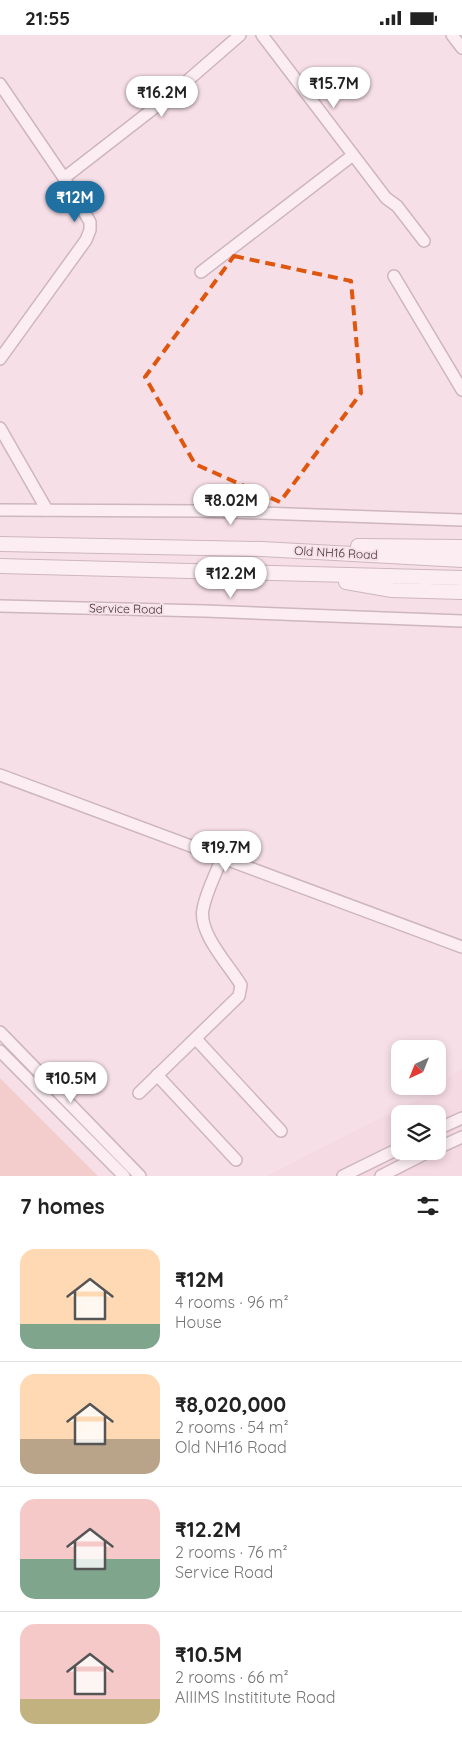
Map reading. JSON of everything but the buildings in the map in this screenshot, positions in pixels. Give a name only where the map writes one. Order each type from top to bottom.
[{"type":"main road","name":"Old NH16 Road","points":[[0,544],[262,549],[462,560]]},
{"type":"main road","points":[[262,549],[388,545],[462,547]]},
{"type":"main road","name":"Old NH16 Road","points":[[0,566],[462,578]]},
{"type":"main road","points":[[288,573],[392,590],[462,592]]},
{"type":"street","points":[[64,178],[171,95],[240,35]]},
{"type":"street","points":[[262,35],[386,198],[397,206],[424,241]]},
{"type":"street","points":[[452,35],[462,48]]},
{"type":"street","points":[[0,84],[64,178],[90,222],[90,230],[86,240],[0,359]]},
{"type":"street","points":[[201,272],[353,155]]},
{"type":"street","points":[[394,276],[462,389]]},
{"type":"street","points":[[0,428],[47,510]]},
{"type":"street","points":[[0,509],[200,511],[462,520]]},
{"type":"street","name":"Service Road","points":[[0,606],[205,611],[462,621]]},
{"type":"street","points":[[0,775],[462,947]]},
{"type":"street","points":[[139,1093],[239,996],[241,985],[210,940],[204,924],[202,910],[222,857]]},
{"type":"street","points":[[0,1032],[140,1176]]},
{"type":"street","points":[[196,1039],[281,1131]]},
{"type":"street","points":[[0,1051],[124,1176]]},
{"type":"street","points":[[157,1075],[236,1160]]},
{"type":"street","points":[[446,1126],[461,1120]]},
{"type":"street","points":[[446,1144],[462,1137]]},
{"type":"street","points":[[344,1176],[391,1152]]},
{"type":"street","points":[[381,1176],[412,1160]]},
{"type":"highlighted area","points":[[234,256],[351,281],[361,393],[280,502],[195,464],[145,377]]},
{"type":"shaded area","points":[[462,1068],[462,1176],[266,1176],[391,1113],[391,1160],[446,1160],[446,1105],[407,1105],[425,1095],[446,1095],[446,1080]]},
{"type":"shaded area","points":[[0,1078],[98,1176],[0,1176]]}]
